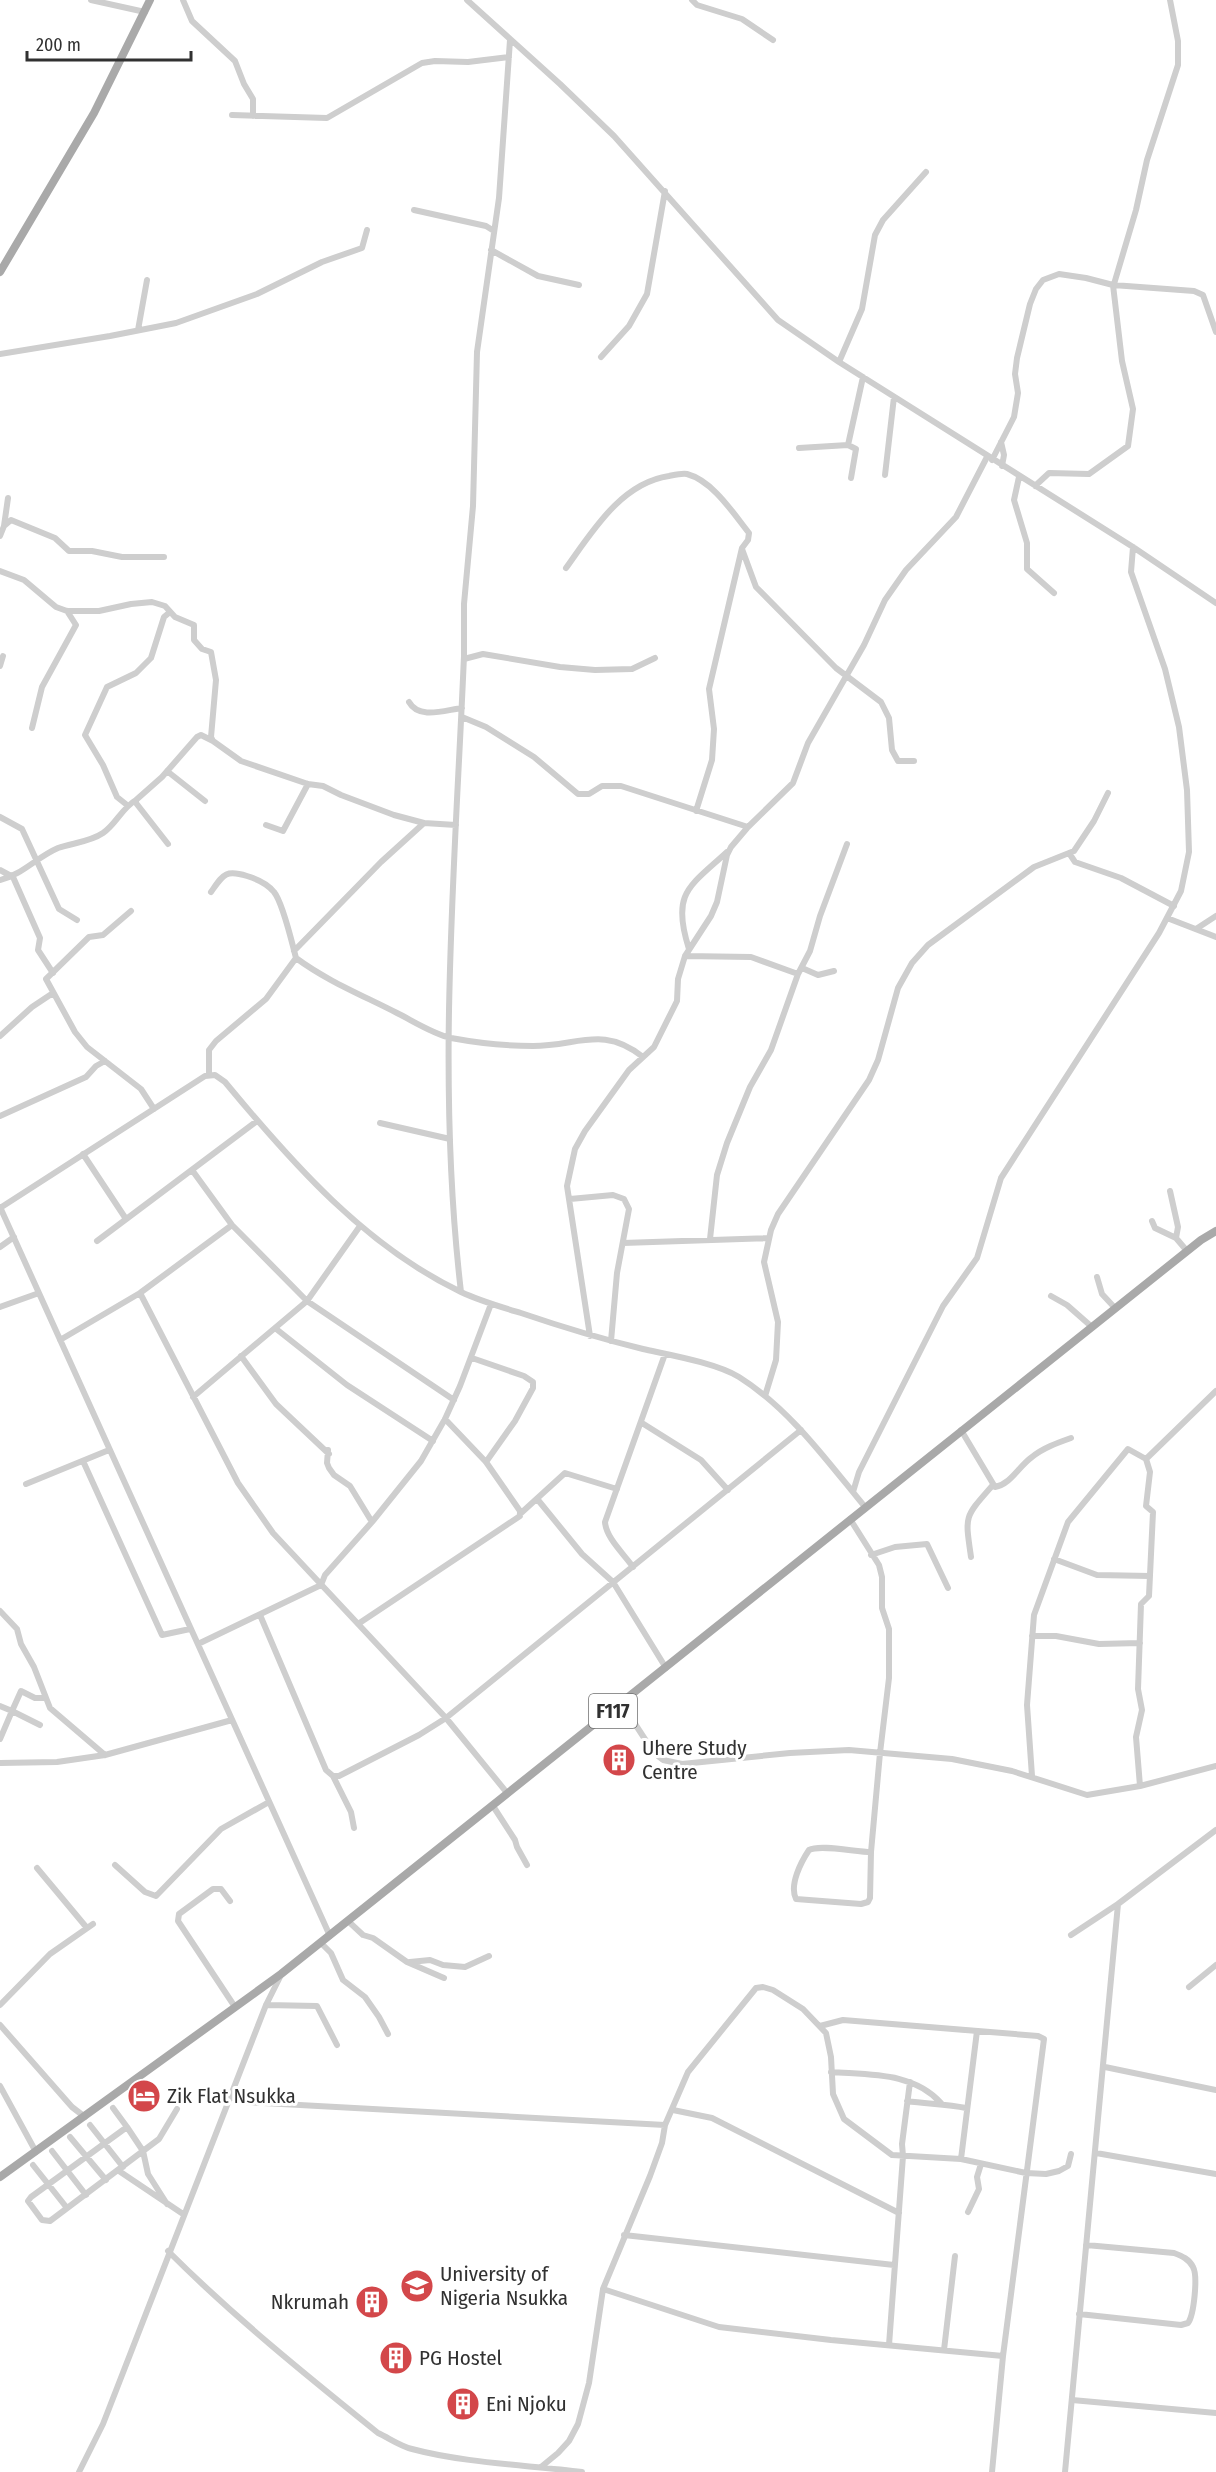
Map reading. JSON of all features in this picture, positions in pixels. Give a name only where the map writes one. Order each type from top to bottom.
[{"type":"main road","points":[[0,272],[94,113],[150,0]]},
{"type":"main road","name":"F117","points":[[0,2177],[330,1936],[1115,1308],[1216,1231]]},
{"type":"street","points":[[91,0],[145,12]]},
{"type":"street","points":[[183,0],[192,21],[235,62],[253,99],[253,116]]},
{"type":"street","points":[[466,0],[614,136],[778,320],[839,362],[1133,547],[1216,603]]},
{"type":"street","points":[[692,0],[697,5],[742,19],[773,40]]},
{"type":"street","points":[[1035,486],[1049,473],[1089,474],[1128,446],[1133,409],[1122,361],[1113,285],[1136,210],[1148,160],[1178,65],[1178,41],[1170,0]]},
{"type":"street","points":[[461,1292],[456,1255],[450,1139],[448,1037],[462,717],[464,604],[473,506],[477,352],[494,231],[510,40]]},
{"type":"street","points":[[232,115],[327,118],[422,63],[468,62],[509,57]]},
{"type":"street","points":[[839,362],[862,309],[875,235],[883,220],[926,172]]},
{"type":"street","points":[[601,357],[629,326],[646,294],[665,191]]},
{"type":"street","points":[[414,210],[486,226],[494,231]]},
{"type":"street","points":[[0,354],[176,323],[257,294],[322,262],[362,248],[367,230]]},
{"type":"street","points":[[491,250],[538,276],[579,285]]},
{"type":"street","points":[[688,949],[681,926],[681,908],[686,891],[793,783],[808,743],[896,583],[956,517],[989,458],[1001,442],[1014,417],[1018,393],[1016,365],[1036,289],[1043,280],[1059,274],[1113,285],[1194,291],[1203,295],[1216,332]]},
{"type":"street","points":[[138,330],[147,280]]},
{"type":"street","points":[[848,445],[864,377]]},
{"type":"street","points":[[885,475],[894,397]]},
{"type":"street","points":[[1001,442],[1004,455],[1002,466]]},
{"type":"street","points":[[799,448],[848,445],[856,449],[851,478]]},
{"type":"street","points":[[566,568],[583,544],[626,494],[657,477],[686,473],[714,489],[749,533],[748,540],[742,548],[709,689],[714,729],[712,760],[696,811]]},
{"type":"street","points":[[1019,477],[1014,500],[1027,543],[1026,569],[1054,593]]},
{"type":"street","points":[[0,536],[4,526],[8,498]]},
{"type":"street","points":[[4,526],[11,520],[34,528],[55,538],[69,551],[92,551],[122,557],[164,557]]},
{"type":"street","points":[[854,1492],[859,1472],[943,1306],[977,1258],[1001,1178],[1167,918],[1181,891],[1189,852],[1187,790],[1179,727],[1165,669],[1131,572],[1133,547]]},
{"type":"street","points":[[742,548],[756,587],[816,650],[881,702],[889,717],[894,756],[898,761],[915,761]]},
{"type":"street","points":[[0,570],[24,580],[56,607],[67,611],[99,611],[152,602],[165,606],[175,617],[194,625],[194,640],[202,649],[211,652],[216,680],[211,737],[213,741]]},
{"type":"street","points":[[32,728],[42,687],[76,625],[67,611]]},
{"type":"street","points":[[127,806],[117,797],[103,765],[84,735],[107,687],[136,673],[151,658],[164,617],[170,612]]},
{"type":"street","points":[[464,658],[483,654],[560,667],[595,670],[632,669],[655,658]]},
{"type":"street","points":[[0,666],[3,656]]},
{"type":"street","points":[[409,702],[413,709],[421,713],[462,708]]},
{"type":"street","points":[[462,717],[486,728],[534,757],[578,794],[589,794],[602,786],[621,786],[748,827]]},
{"type":"street","points":[[0,880],[13,877],[36,860],[58,848],[103,833],[127,806],[167,771],[201,735],[241,761],[308,784],[323,786],[340,795],[394,815],[424,823],[456,825]]},
{"type":"street","points":[[167,771],[205,801]]},
{"type":"street","points":[[266,825],[283,831],[308,784]]},
{"type":"street","points":[[765,1396],[776,1360],[778,1329],[777,1313],[764,1262],[768,1238],[778,1214],[869,1080],[878,1060],[898,988],[912,963],[927,945],[1034,867],[1074,851],[1083,840],[1108,793]]},
{"type":"street","points":[[136,800],[168,844]]},
{"type":"street","points":[[0,817],[22,829],[59,909],[77,920]]},
{"type":"street","points":[[209,1074],[209,1050],[216,1041],[266,999],[295,954],[381,862],[424,823]]},
{"type":"street","points":[[710,1239],[717,1176],[727,1143],[750,1087],[771,1050],[800,971],[810,951],[820,916],[848,844]]},
{"type":"street","points":[[590,1336],[567,1178],[575,1149],[623,1078],[654,1047],[677,1001],[678,979],[688,949],[711,916],[727,855],[731,848]]},
{"type":"street","points":[[1069,853],[1075,862],[1121,878],[1174,906]]},
{"type":"street","points":[[0,870],[13,877],[40,938],[38,950],[53,974]]},
{"type":"street","points":[[210,892],[222,875],[232,871],[260,880],[275,892],[295,954],[335,983],[448,1037],[492,1044],[535,1046],[607,1039],[628,1045],[643,1057]]},
{"type":"street","points":[[131,911],[103,935],[89,937],[46,979],[75,1032],[87,1047],[141,1089],[154,1109]]},
{"type":"street","points":[[1196,929],[1216,916]]},
{"type":"street","points":[[1167,918],[1216,937]]},
{"type":"street","points":[[685,956],[751,957],[818,975],[834,970]]},
{"type":"street","points":[[0,1036],[32,1007],[52,993]]},
{"type":"street","points":[[0,1116],[86,1077],[96,1066],[105,1061]]},
{"type":"street","points":[[209,1074],[0,1207],[330,1936]]},
{"type":"street","points":[[209,1074],[225,1082],[307,1177],[360,1226],[407,1260],[461,1292],[491,1304],[590,1336],[665,1354],[733,1374],[765,1396],[801,1430],[865,1507]]},
{"type":"street","points":[[97,1241],[257,1120]]},
{"type":"street","points":[[380,1123],[450,1139]]},
{"type":"street","points":[[83,1154],[126,1219]]},
{"type":"street","points":[[192,1170],[232,1225],[307,1301],[454,1400]]},
{"type":"street","points":[[1170,1191],[1178,1227],[1176,1238]]},
{"type":"street","points":[[570,1199],[613,1195],[624,1199],[629,1209],[617,1273],[611,1341]]},
{"type":"street","points":[[1152,1221],[1155,1228],[1176,1238],[1187,1251]]},
{"type":"street","points":[[60,1340],[140,1293],[232,1225]]},
{"type":"street","points":[[193,1397],[307,1301],[360,1226]]},
{"type":"street","points":[[0,1247],[14,1237]]},
{"type":"street","points":[[623,1243],[768,1238]]},
{"type":"street","points":[[1097,1277],[1102,1294],[1115,1308]]},
{"type":"street","points":[[0,1307],[39,1293]]},
{"type":"street","points":[[140,1293],[238,1483],[256,1512],[446,1718],[508,1794]]},
{"type":"street","points":[[1051,1296],[1067,1305],[1092,1327]]},
{"type":"street","points":[[198,1644],[321,1585],[325,1575],[372,1522],[421,1461],[454,1400],[491,1304]]},
{"type":"street","points":[[275,1328],[347,1385],[433,1441]]},
{"type":"street","points":[[633,1567],[605,1527],[606,1516],[642,1423],[665,1354]]},
{"type":"street","points":[[241,1356],[276,1404],[328,1450],[329,1468],[334,1475],[350,1486],[372,1522]]},
{"type":"street","points":[[471,1358],[524,1376],[533,1382],[533,1388],[515,1421],[486,1462]]},
{"type":"street","points":[[1146,1460],[1216,1391]]},
{"type":"street","points":[[445,1419],[486,1462],[520,1514]]},
{"type":"street","points":[[642,1423],[701,1460],[728,1490]]},
{"type":"street","points":[[333,1776],[339,1776],[446,1718],[801,1430]]},
{"type":"street","points":[[962,1430],[992,1486]]},
{"type":"street","points":[[971,1557],[967,1520],[969,1513],[992,1486],[1002,1485],[1030,1458],[1046,1448],[1071,1438]]},
{"type":"street","points":[[1032,1776],[1027,1705],[1034,1615],[1068,1522],[1128,1449],[1146,1460],[1150,1472],[1146,1506],[1153,1512],[1149,1596],[1141,1604],[1138,1689],[1142,1710],[1136,1737],[1140,1786]]},
{"type":"street","points":[[26,1484],[109,1450]]},
{"type":"street","points":[[83,1461],[162,1635],[190,1629]]},
{"type":"street","points":[[358,1624],[514,1521],[565,1473],[617,1490]]},
{"type":"street","points":[[538,1500],[582,1554],[613,1582],[666,1668]]},
{"type":"street","points":[[849,1520],[879,1565],[882,1577],[882,1608],[889,1629],[889,1678],[871,1851],[870,1898],[868,1902],[861,1904],[796,1899],[794,1894],[799,1869],[809,1850],[819,1847],[843,1851],[871,1851]]},
{"type":"street","points":[[871,1555],[895,1547],[927,1544],[948,1587]]},
{"type":"street","points":[[1054,1559],[1097,1575],[1150,1576]]},
{"type":"street","points":[[0,1611],[17,1629],[21,1644],[34,1667],[50,1708],[105,1755]]},
{"type":"street","points":[[260,1616],[326,1770],[333,1776],[351,1812],[354,1828]]},
{"type":"street","points":[[1032,1636],[1056,1636],[1099,1644],[1140,1643]]},
{"type":"street","points":[[0,1739],[21,1691],[35,1698],[46,1698]]},
{"type":"street","points":[[622,1704],[654,1754],[663,1760],[682,1764],[790,1753],[849,1750],[952,1759],[1032,1776],[1087,1795],[1140,1786],[1216,1766]]},
{"type":"street","points":[[0,1706],[40,1725]]},
{"type":"street","points":[[0,1763],[57,1762],[105,1755],[232,1720]]},
{"type":"street","points":[[114,1865],[145,1892],[156,1896],[221,1829],[269,1802]]},
{"type":"street","points":[[493,1806],[516,1840],[517,1847],[527,1865]]},
{"type":"street","points":[[1071,1935],[1118,1904],[1216,1830]]},
{"type":"street","points":[[0,2006],[50,1954],[90,1926],[38,1868]]},
{"type":"street","points":[[230,1901],[221,1889],[213,1889],[179,1914],[178,1921],[235,2007]]},
{"type":"street","points":[[1065,2472],[1105,2067],[1118,1904]]},
{"type":"street","points":[[348,1921],[363,1935],[374,1938],[407,1962],[444,1978]]},
{"type":"street","points":[[321,1943],[331,1953],[343,1980],[365,1997],[388,2034]]},
{"type":"street","points":[[407,1962],[430,1960],[443,1965],[465,1966],[489,1956]]},
{"type":"street","points":[[1190,1987],[1216,1965]]},
{"type":"street","points":[[80,2472],[103,2424],[168,2251],[266,2005],[281,1974]]},
{"type":"street","points":[[541,2467],[569,2441],[584,2406],[603,2289],[650,2176],[665,2125],[688,2072],[756,1988],[764,1987],[773,1990],[803,2009],[826,2033],[830,2045],[833,2094],[844,2119],[891,2155],[961,2159],[1026,2173],[1046,2174],[1068,2166],[1071,2154]]},
{"type":"street","points":[[266,2005],[317,2006],[337,2044]]},
{"type":"street","points":[[820,2026],[843,2020],[1038,2036],[1045,2042],[1003,2356],[992,2472]]},
{"type":"street","points":[[0,2025],[72,2106],[85,2117]]},
{"type":"street","points":[[961,2159],[977,2031]]},
{"type":"street","points":[[1105,2067],[1216,2090]]},
{"type":"street","points":[[831,2072],[892,2076],[932,2093],[941,2103]]},
{"type":"street","points":[[889,2345],[902,2144],[910,2082]]},
{"type":"street","points":[[0,2086],[36,2152]]},
{"type":"street","points":[[230,2096],[245,2102],[665,2125]]},
{"type":"street","points":[[907,2101],[941,2103],[966,2108]]},
{"type":"street","points":[[113,2108],[142,2151],[148,2174],[166,2204]]},
{"type":"street","points":[[127,2127],[29,2199],[42,2220],[50,2221],[159,2139],[177,2109]]},
{"type":"street","points":[[673,2110],[712,2118],[899,2213]]},
{"type":"street","points":[[90,2125],[121,2169],[166,2204],[183,2214]]},
{"type":"street","points":[[70,2137],[106,2180]]},
{"type":"street","points":[[52,2151],[86,2195]]},
{"type":"street","points":[[1096,2153],[1216,2174]]},
{"type":"street","points":[[968,2212],[979,2189],[977,2177],[981,2163]]},
{"type":"street","points":[[33,2165],[67,2208]]},
{"type":"street","points":[[624,2235],[894,2265]]},
{"type":"street","points":[[1079,2314],[1181,2325],[1188,2323],[1192,2314],[1195,2273],[1190,2261],[1183,2256],[1174,2253],[1086,2245]]},
{"type":"street","points":[[168,2251],[208,2290],[378,2433],[411,2449],[527,2469],[541,2467],[582,2472]]},
{"type":"street","points":[[944,2350],[955,2256]]},
{"type":"street","points":[[603,2289],[719,2327],[1003,2356]]},
{"type":"street","points":[[1072,2400],[1216,2413]]},
{"type":"place","name":"Uhere Study Centre","points":[[619,1760]]},
{"type":"place","name":"Zik Flat Nsukka","points":[[144,2096]]},
{"type":"place","name":"University of Nigeria Nsukka","points":[[417,2286]]},
{"type":"place","name":"Nkrumah","points":[[372,2302]]},
{"type":"place","name":"PG Hostel","points":[[396,2358]]},
{"type":"place","name":"Eni Njoku","points":[[463,2404]]}]
